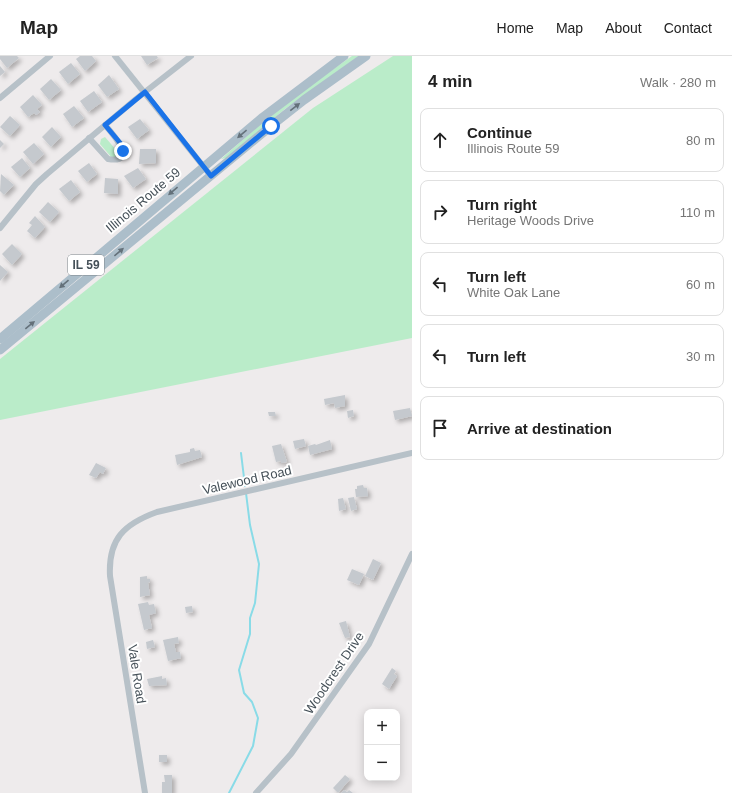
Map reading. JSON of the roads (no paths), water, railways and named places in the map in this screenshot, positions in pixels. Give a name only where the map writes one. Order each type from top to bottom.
[{"type":"main road","name":"Illinois Route 59","points":[[0,339],[203,166],[294,92],[344,56]]},
{"type":"main road","name":"Illinois Route 59","points":[[0,350],[304,100],[366,56]]},
{"type":"street","points":[[0,98],[50,56]]},
{"type":"street","points":[[115,56],[211,176]]},
{"type":"street","points":[[0,228],[36,184],[89,138],[191,56]]},
{"type":"street","points":[[89,138],[108,160],[118,159],[122,156],[123,151],[121,144],[105,125]]},
{"type":"street","name":"Valewood Road","points":[[110,559],[116,539],[130,524],[157,512],[412,453]]},
{"type":"street","name":"Woodcrest Drive","points":[[256,793],[291,754],[369,644],[412,554]]},
{"type":"street","name":"Vale Road","points":[[110,559],[110,576],[145,793]]},
{"type":"waterway","points":[[241,453],[245,486]]},
{"type":"waterway","points":[[229,793],[253,746],[258,718],[252,702],[244,693],[239,670],[250,634],[250,618],[255,603],[259,564],[250,525],[246,493]]}]
